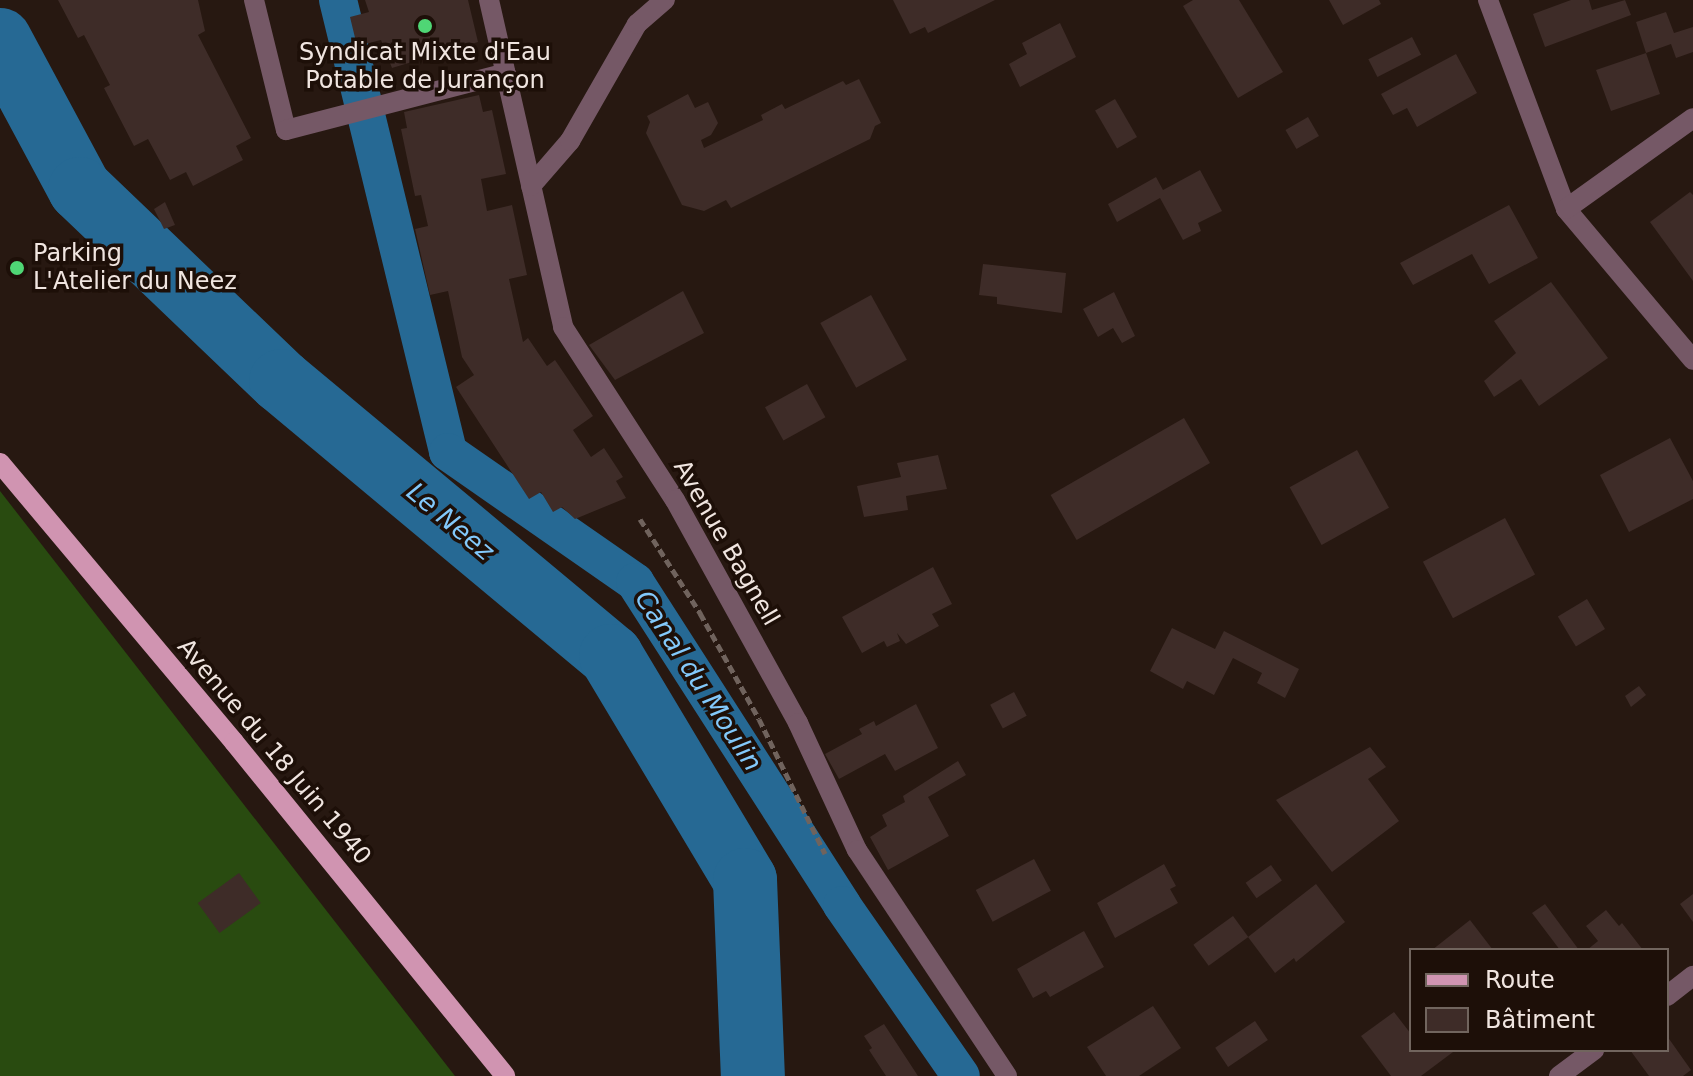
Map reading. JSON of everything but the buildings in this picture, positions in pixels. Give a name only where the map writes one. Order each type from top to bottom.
[{"type":"main road","name":"Avenue du 18 Juin 1940","points":[[0,463],[234,742],[505,1076]]},
{"type":"street","points":[[254,0],[286,130],[506,73]]},
{"type":"street","name":"Avenue Bagnell","points":[[489,0],[563,327],[675,500],[798,723],[857,850],[1007,1076]]},
{"type":"street","points":[[531,186],[570,141],[637,24],[665,0]]},
{"type":"street","points":[[1488,0],[1566,209],[1693,360]]},
{"type":"street","points":[[1566,209],[1693,118]]},
{"type":"street","points":[[1669,994],[1693,976]]},
{"type":"street","points":[[1559,1076],[1591,1052]]},
{"type":"green space","points":[[0,491],[455,1076],[0,1076]]},
{"type":"waterway","name":"Canal du Moulin","points":[[338,0],[448,452],[635,582],[842,905],[961,1076]]},
{"type":"waterway","name":"Le Neez","points":[[0,40],[80,189],[281,381],[611,656],[745,880],[753,1076]]},
{"type":"place","name":"Syndicat Mixte d'Eau Potable de Jurançon","points":[[425,26]]},
{"type":"place","name":"Parking L'Atelier du Neez","points":[[17,268]]}]
